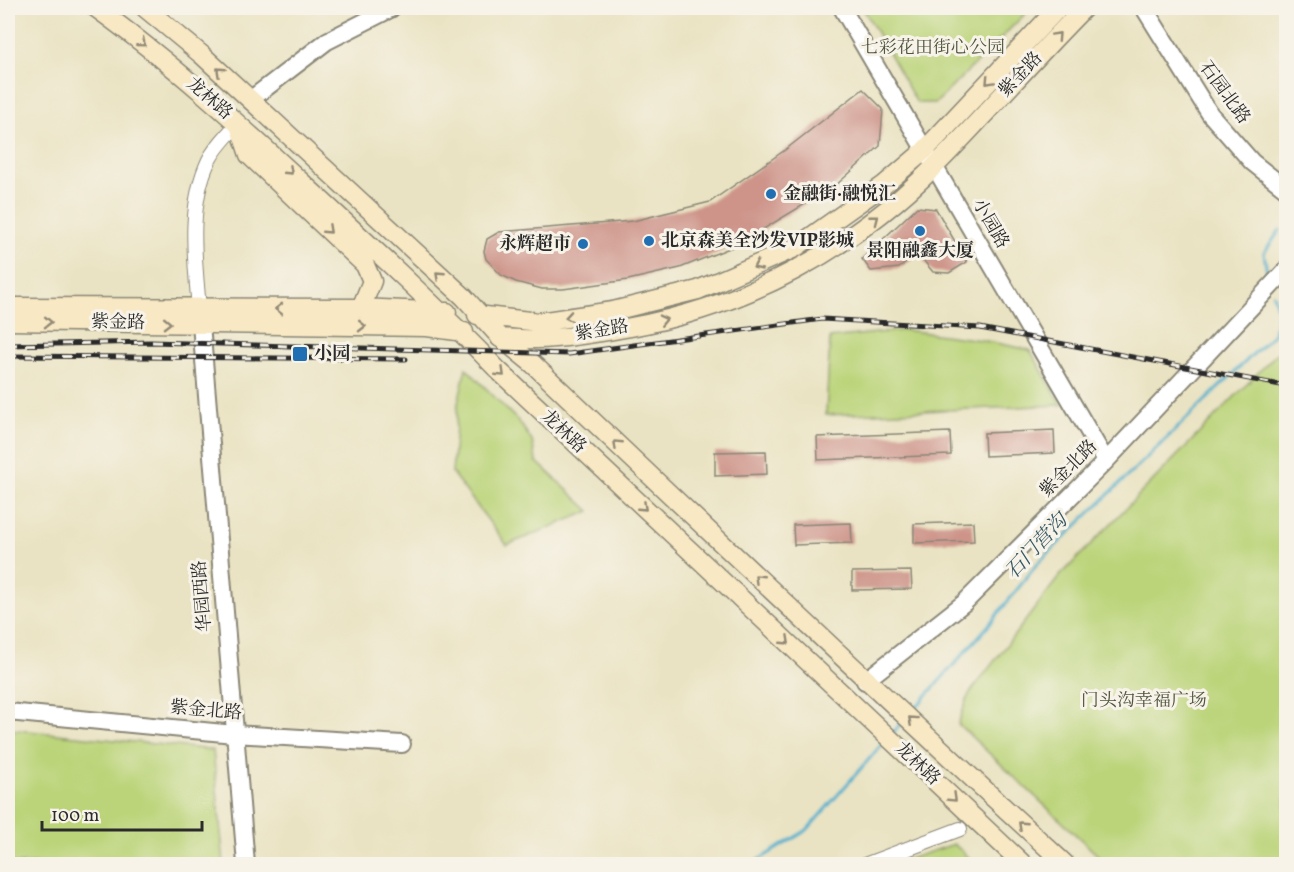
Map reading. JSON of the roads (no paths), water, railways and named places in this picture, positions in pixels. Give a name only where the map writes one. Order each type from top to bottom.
[{"type":"main road","name":"龙林路","points":[[96,8],[132,34],[238,123],[442,312],[505,377],[1023,864]]},
{"type":"main road","name":"龙林路","points":[[145,8],[202,55],[482,315],[501,338],[533,364],[865,681],[930,737],[1065,864]]},
{"type":"main road","name":"紫金路","points":[[8,321],[200,316],[361,308],[482,315],[539,322],[613,311],[698,290],[795,248],[884,185],[924,151],[1058,8]]},
{"type":"main road","name":"紫金路","points":[[8,307],[427,327],[501,338],[545,340],[658,322],[732,300],[819,257],[878,217],[934,167],[1084,8]]},
{"type":"main road","points":[[238,123],[249,155],[365,265],[372,281],[361,308]]},
{"type":"street","points":[[250,100],[327,41],[392,8]]},
{"type":"street","name":"小园路","points":[[842,8],[1106,460]]},
{"type":"street","name":"石园北路","points":[[1144,8],[1210,114],[1252,162],[1287,189]]},
{"type":"street","name":"华园西路","points":[[238,123],[208,161],[196,204],[194,238],[246,864]]},
{"type":"street","name":"紫金北路","points":[[865,681],[964,603],[1106,460],[1283,273]]},
{"type":"street","name":"紫金北路","points":[[8,712],[234,734],[402,744]]},
{"type":"street","points":[[867,864],[960,829]]},
{"type":"waterway","name":"石门营沟","points":[[1268,279],[1264,253],[1280,230]]},
{"type":"waterway","name":"石门营沟","points":[[911,713],[989,625],[1038,563],[1274,334],[1278,310],[1273,294]]},
{"type":"waterway","name":"石门营沟","points":[[893,733],[902,722]]},
{"type":"waterway","name":"石门营沟","points":[[752,864],[807,830],[884,742]]},
{"type":"railway","points":[[8,345],[152,342],[569,354],[822,319],[980,328],[1286,386]]},
{"type":"railway","points":[[8,356],[406,359]]},
{"type":"place","name":"金融街·融悦汇","points":[[771,194]]},
{"type":"place","name":"景阳融鑫大厦","points":[[920,231]]},
{"type":"place","name":"北京森美全沙发VIP影城","points":[[649,241]]},
{"type":"place","name":"永辉超市","points":[[583,244]]},
{"type":"place","name":"小园","points":[[300,354]]},
{"type":"park label","name":"七彩花田街心公园","points":[[933,48]]},
{"type":"park label","name":"门头沟幸福广场","points":[[1144,701]]}]
